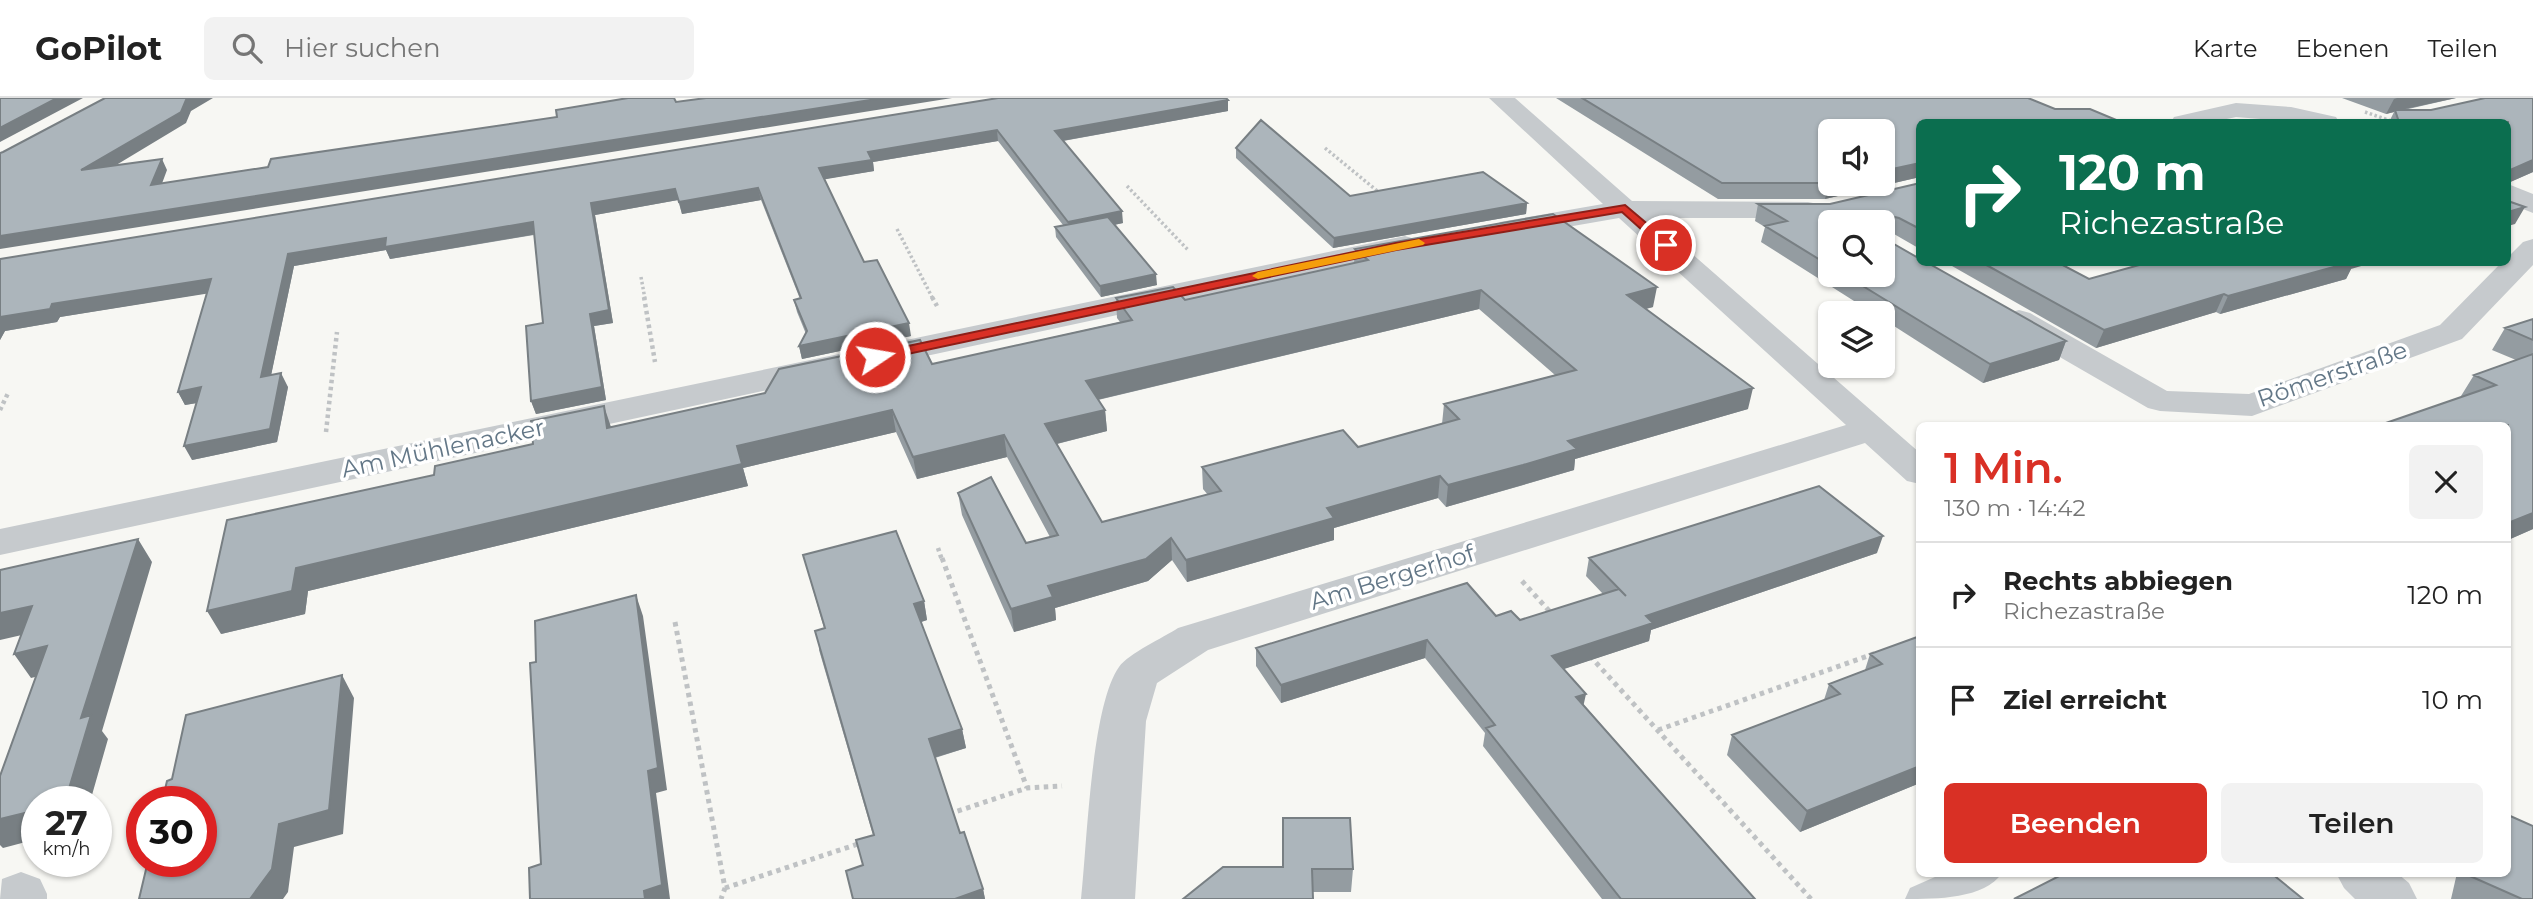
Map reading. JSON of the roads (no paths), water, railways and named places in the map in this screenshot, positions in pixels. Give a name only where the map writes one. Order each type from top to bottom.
[{"type":"street","points":[[1501,98],[1916,469]]},
{"type":"street","points":[[2196,119],[2236,110],[2291,114],[2314,119]]},
{"type":"street","points":[[2511,194],[2533,205]]},
{"type":"street","points":[[1476,233],[1625,209],[1818,211]]},
{"type":"street","name":"Am Mühlenacker","points":[[0,542],[1436,240]]},
{"type":"street","name":"Römerstraße","points":[[1997,308],[2160,401],[2252,405],[2451,332],[2533,248]]},
{"type":"street","name":"Am Bergerhof","points":[[1108,899],[1123,721],[1137,675],[1193,639],[1872,429]]},
{"type":"street","points":[[2366,877],[2390,899]]},
{"type":"lane","points":[[1924,899],[1974,877]]}]
